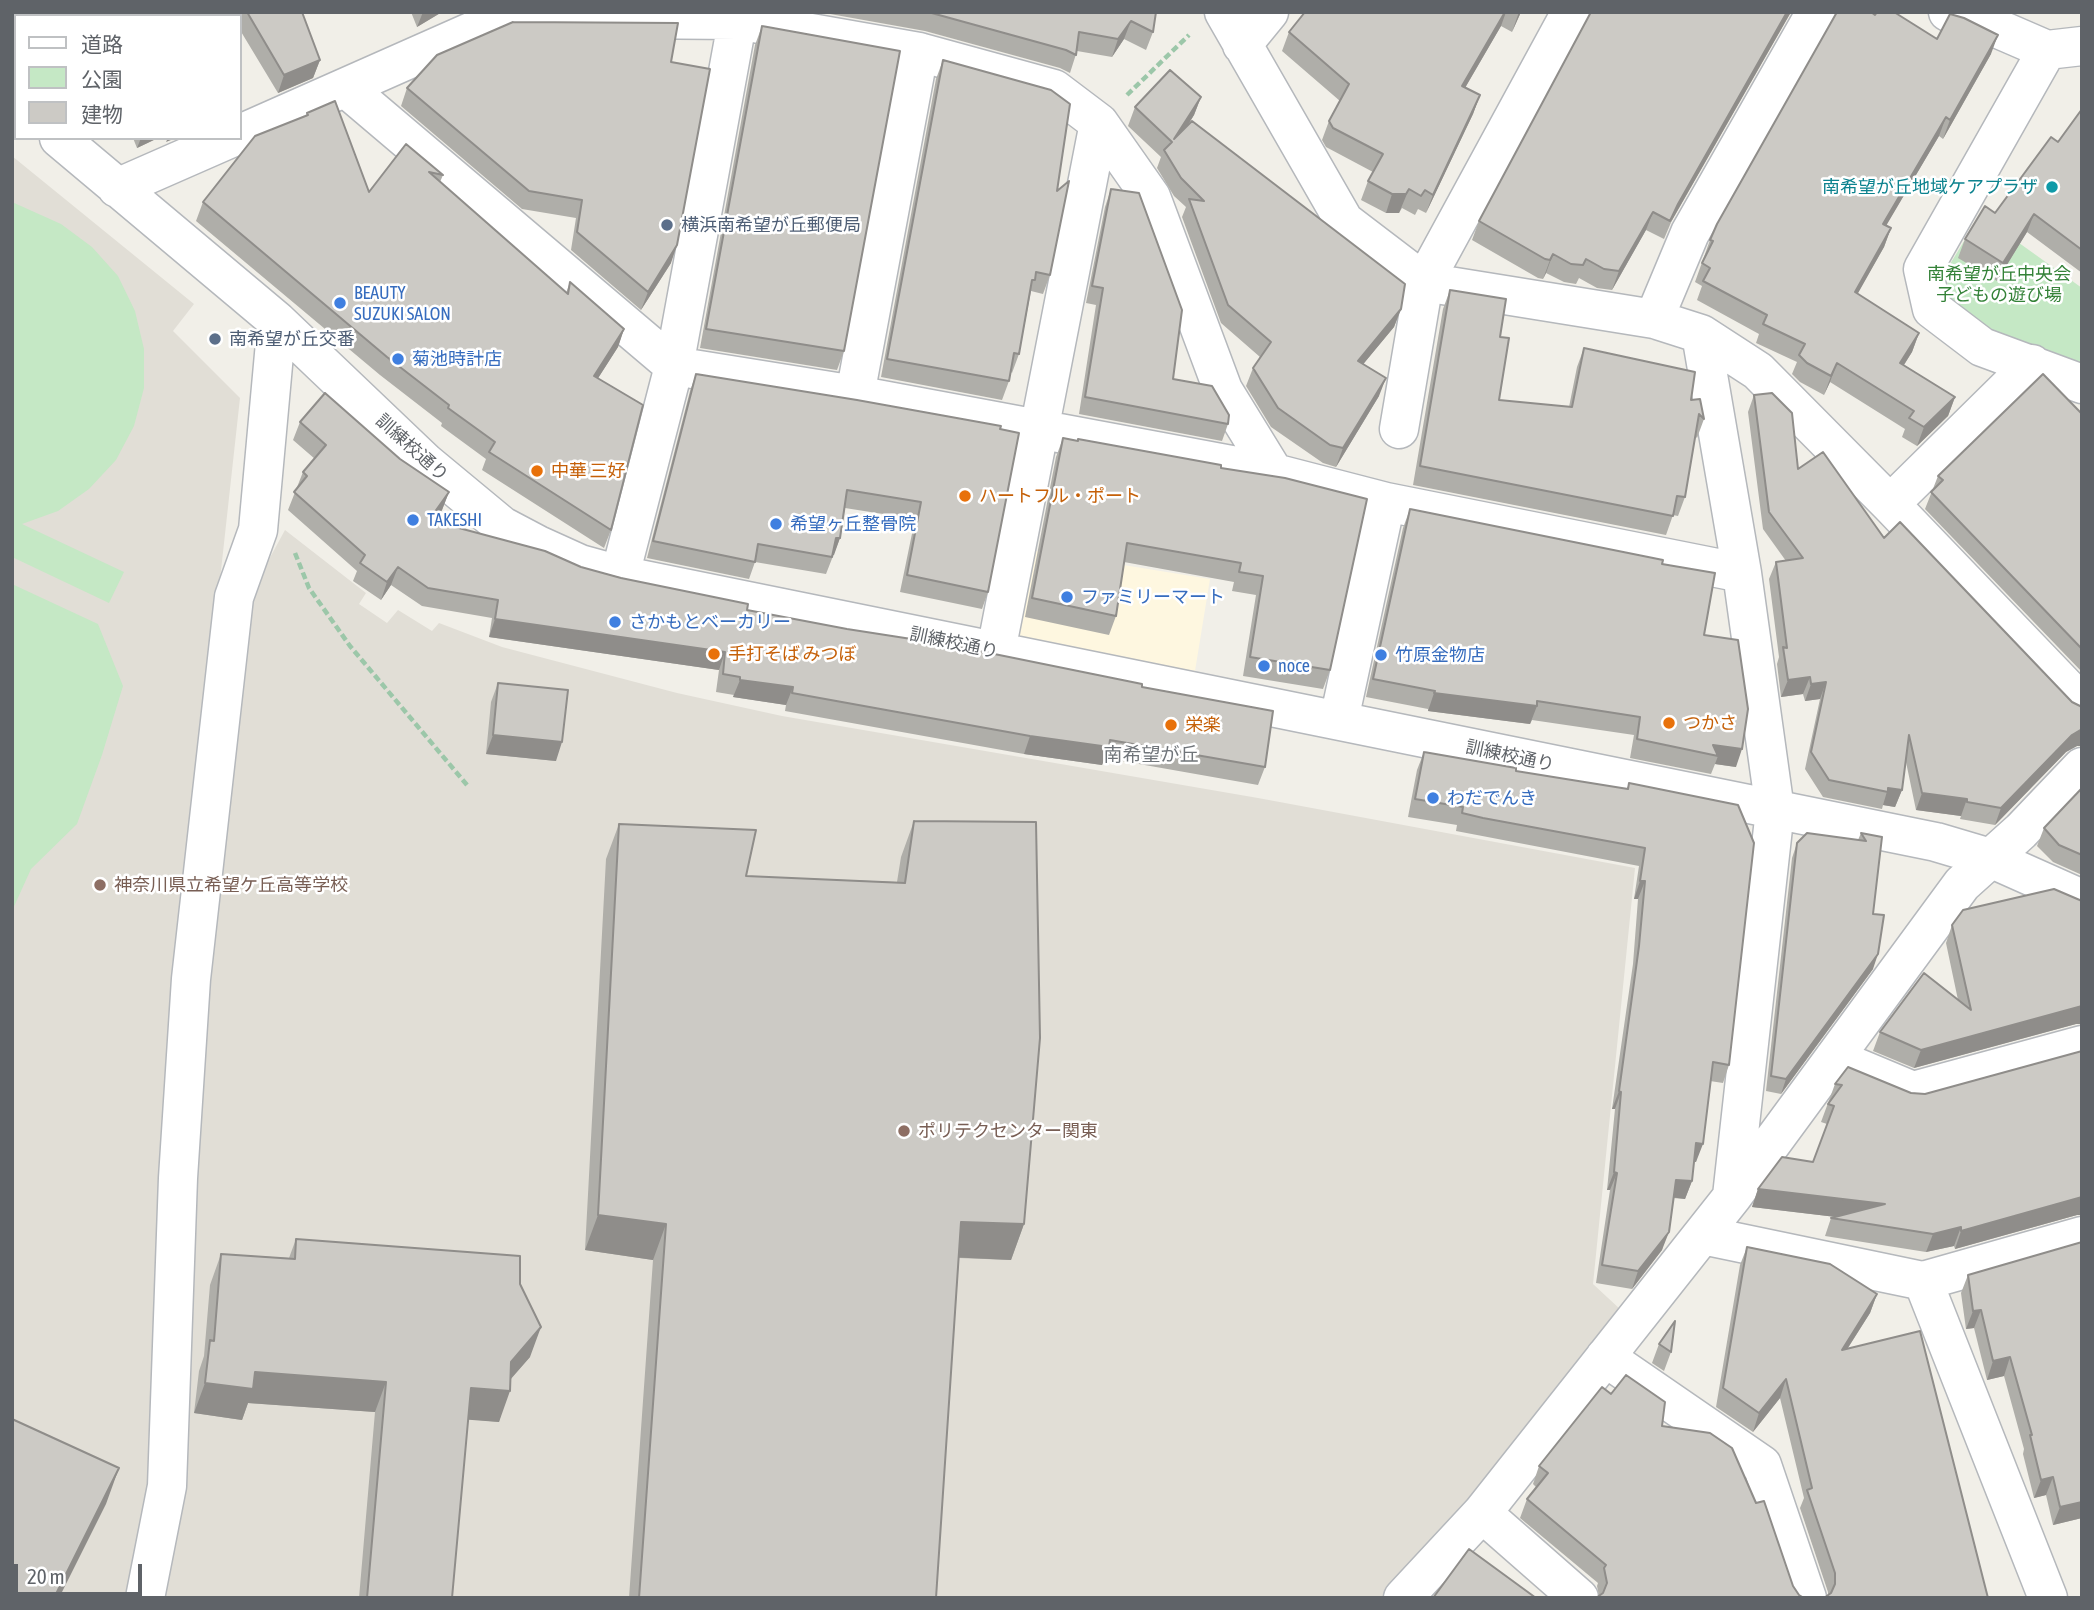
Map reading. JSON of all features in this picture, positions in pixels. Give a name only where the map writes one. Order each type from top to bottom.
[{"type":"street","points":[[1242,45],[1269,12]]},
{"type":"street","points":[[1399,429],[1424,282],[1571,12]]},
{"type":"street","points":[[1654,320],[1690,233],[1816,12]]},
{"type":"street","points":[[1948,12],[2064,48],[1923,269],[1932,309],[1982,347],[2082,384]]},
{"type":"street","points":[[621,575],[674,366],[738,16]]},
{"type":"street","points":[[242,133],[502,18],[738,16],[919,52],[1054,89],[1099,123],[1151,197],[1223,390],[1274,472]]},
{"type":"street","points":[[1209,21],[1242,45],[1344,221],[1424,282],[1654,320],[1701,334],[1758,371],[2082,704]]},
{"type":"street","points":[[855,395],[919,52]]},
{"type":"street","points":[[346,88],[674,366],[855,395],[1274,472],[1386,502],[1742,573]]},
{"type":"street","points":[[996,651],[1099,123]]},
{"type":"street","name":"訓練校通り","points":[[61,140],[277,321],[426,463],[502,526],[580,564],[621,575],[1936,842],[1990,858],[2082,899]]},
{"type":"street","points":[[117,188],[226,140]]},
{"type":"street","points":[[145,1598],[167,1486],[178,1178],[191,979],[234,597],[258,530],[277,321]]},
{"type":"street","points":[[1701,334],[1742,573],[1775,810],[1732,1197]]},
{"type":"street","points":[[1890,504],[2032,364]]},
{"type":"street","points":[[1339,720],[1386,502]]},
{"type":"street","points":[[1403,1598],[1482,1513],[1732,1197],[1962,884],[2021,831],[2082,767]]},
{"type":"street","points":[[1833,1058],[1913,1091],[2082,1045]]},
{"type":"street","points":[[1702,1235],[1923,1281],[2082,1236]]},
{"type":"street","points":[[1923,1281],[2048,1598]]},
{"type":"street","points":[[1605,1357],[1762,1465],[1807,1598]]},
{"type":"street","points":[[1482,1513],[1579,1598]]},
{"type":"path","points":[[1099,123],[1209,21]]},
{"type":"path","points":[[295,551],[309,588],[350,646],[467,785]]},
{"type":"shaded area","name":"神奈川県立希望ケ丘高等学校","points":[[12,156],[194,304],[173,331],[240,398],[199,770],[152,1477],[129,1598],[12,1598]]},
{"type":"shaded area","name":"ポリテクセンター関東","points":[[285,530],[366,593],[359,604],[387,623],[398,610],[432,631],[439,623],[502,647],[677,693],[782,716],[1258,798],[1635,868],[1593,1284],[1621,1310],[1392,1598],[165,1598],[180,1511],[187,1325],[208,979],[248,598]]},
{"type":"shaded area","points":[[1024,549],[1210,579],[1195,671],[1017,639]]},
{"type":"green space","points":[[12,202],[61,224],[92,247],[118,276],[135,311],[144,349],[144,388],[134,426],[116,460],[89,489],[58,511],[22,524],[124,572],[109,603],[12,557]]},
{"type":"green space","name":"南希望が丘中央会 子どもの遊び場","points":[[1980,215],[2082,288],[2082,369],[1971,321],[1948,298],[1947,269]]},
{"type":"green space","points":[[12,584],[98,624],[123,686],[77,824],[31,869],[12,911]]},
{"type":"building","points":[[12,12],[200,12],[14,14],[14,32]]},
{"type":"building","points":[[247,12],[302,12],[320,60],[284,75]]},
{"type":"building","points":[[928,12],[1156,12],[1153,32],[1131,21],[1118,39],[1079,32],[1076,55]]},
{"type":"building","points":[[1305,12],[1505,12],[1462,86],[1480,95],[1433,195],[1425,190],[1421,196],[1409,189],[1406,194],[1392,194],[1368,181],[1383,154],[1333,128],[1329,121],[1349,84],[1289,32]]},
{"type":"building","points":[[1591,12],[1787,12],[1670,221],[1653,212],[1619,271],[1604,269],[1586,259],[1583,265],[1571,264],[1553,254],[1550,260],[1545,259],[1479,221]]},
{"type":"building","points":[[1837,12],[1871,12],[1875,15],[1877,12],[1894,12],[1937,39],[1950,14],[1998,35],[1950,120],[1946,117],[1883,224],[1891,228],[1855,292],[1919,333],[1900,363],[1955,397],[1924,427],[1909,418],[1914,411],[1837,363],[1831,376],[1807,363],[1799,355],[1805,344],[1763,324],[1767,315],[1703,281],[1710,268],[1702,263],[1713,241],[1710,240],[1717,224]]},
{"type":"building","points":[[513,22],[678,23],[671,62],[710,69],[677,245],[648,292],[577,232],[582,200],[529,191],[407,88],[437,55]]},
{"type":"building","points":[[762,26],[900,51],[844,351],[706,329]]},
{"type":"building","points":[[943,60],[1051,90],[1070,104],[1057,191],[1069,181],[1050,275],[1036,272],[1035,280],[1032,280],[1019,354],[1014,353],[1009,381],[887,359]]},
{"type":"building","points":[[1170,70],[1201,97],[1174,139],[1192,121],[1405,284],[1401,309],[1358,361],[1386,378],[1343,448],[1330,445],[1278,408],[1253,368],[1271,342],[1228,305],[1189,199],[1204,201],[1181,178],[1164,150],[1172,142],[1135,107]]},
{"type":"building","points":[[335,101],[369,192],[406,144],[443,175],[429,172],[568,294],[570,282],[624,329],[594,376],[643,405],[611,530],[489,452],[495,442],[448,408],[449,405],[387,357],[203,202],[255,136]]},
{"type":"building","name":"南希望が丘地域ケアプラザ","points":[[2082,109],[2082,250],[2034,214],[2003,263],[1965,239],[1985,206],[1995,213],[2051,137],[2058,142]]},
{"type":"building","points":[[1111,189],[1139,193],[1182,310],[1173,379],[1212,386],[1229,415],[1228,424],[1085,397],[1103,288],[1092,286]]},
{"type":"building","points":[[1450,290],[1506,299],[1500,337],[1509,338],[1499,400],[1572,407],[1584,348],[1695,372],[1691,400],[1700,399],[1704,419],[1699,414],[1685,497],[1677,496],[1673,516],[1420,466]]},
{"type":"building","points":[[696,374],[1001,426],[1000,429],[1019,433],[988,592],[907,575],[921,502],[847,490],[840,538],[836,538],[832,557],[758,544],[755,562],[653,541]]},
{"type":"building","points":[[2043,374],[2082,414],[2082,649],[1931,492],[1943,480],[1938,476]]},
{"type":"building","points":[[325,393],[400,459],[449,492],[429,520],[545,551],[581,567],[621,578],[748,604],[747,610],[950,645],[1142,684],[1142,687],[1273,711],[1265,767],[1110,740],[1109,747],[1030,736],[792,693],[793,687],[740,680],[740,677],[723,674],[725,652],[495,619],[498,600],[428,588],[398,567],[387,582],[360,563],[365,555],[294,492],[307,476],[303,472],[326,445],[300,422]]},
{"type":"building","points":[[1772,393],[1792,413],[1798,469],[1823,452],[1884,538],[1900,522],[2072,702],[2082,707],[2082,729],[2072,735],[2001,808],[1967,802],[1967,799],[1922,793],[1909,735],[1902,790],[1888,788],[1888,792],[1829,780],[1811,752],[1826,682],[1811,684],[1810,677],[1788,680],[1783,647],[1787,648],[1776,562],[1803,558],[1769,512],[1754,395]]},
{"type":"building","points":[[1063,438],[1221,465],[1221,468],[1285,478],[1367,499],[1330,670],[1250,657],[1263,576],[1239,572],[1241,563],[1127,543],[1116,616],[1032,598]]},
{"type":"building","points":[[1410,509],[1715,573],[1704,635],[1738,640],[1748,709],[1742,749],[1713,745],[1718,756],[1637,739],[1640,717],[1537,701],[1537,706],[1434,693],[1435,691],[1373,679]]},
{"type":"building","points":[[498,683],[568,690],[562,742],[493,735]]},
{"type":"building","points":[[1424,752],[1516,768],[1516,771],[1628,789],[1629,783],[1738,805],[1754,843],[1729,1065],[1713,1062],[1703,1144],[1696,1143],[1692,1181],[1676,1180],[1669,1232],[1638,1271],[1602,1265],[1617,1173],[1614,1172],[1619,1091],[1639,946],[1645,881],[1640,881],[1645,848],[1483,818],[1462,813],[1463,807],[1415,799]]},
{"type":"building","points":[[2082,788],[2082,855],[2059,845],[2044,828]]},
{"type":"building","points":[[914,821],[1036,822],[1040,1038],[1024,1224],[961,1222],[936,1598],[639,1598],[666,1224],[598,1215],[619,824],[756,830],[746,876],[905,883]]},
{"type":"building","points":[[1807,833],[1866,841],[1861,833],[1882,837],[1873,914],[1884,915],[1878,954],[1786,1079],[1771,1076],[1797,843]]},
{"type":"building","points":[[2054,889],[2082,901],[2082,1006],[1921,1050],[1880,1032],[1924,973],[1971,1010],[1952,925],[1963,910]]},
{"type":"building","points":[[2082,1051],[2082,1197],[1961,1231],[1961,1227],[1933,1234],[1831,1218],[1885,1204],[1758,1189],[1782,1157],[1813,1162],[1834,1106],[1828,1104],[1842,1085],[1835,1084],[1848,1067],[1911,1093],[1925,1094]]},
{"type":"building","points":[[296,1239],[520,1256],[520,1284],[541,1327],[511,1362],[510,1391],[471,1388],[452,1598],[367,1598],[386,1382],[255,1372],[253,1389],[205,1383],[210,1340],[214,1341],[221,1254],[295,1259]]},
{"type":"building","points":[[2082,1242],[2082,1502],[2060,1507],[2053,1477],[2041,1480],[2032,1435],[2010,1357],[1993,1361],[1981,1310],[1973,1311],[1968,1275]]},
{"type":"building","points":[[1747,1247],[1830,1264],[1877,1294],[1842,1350],[1920,1331],[1988,1598],[1824,1598],[1831,1593],[1835,1584],[1835,1573],[1807,1490],[1812,1488],[1786,1379],[1759,1413],[1723,1388]]},
{"type":"building","points":[[1675,1321],[1671,1352],[1659,1344]]},
{"type":"building","points":[[1626,1375],[1665,1402],[1662,1426],[1710,1433],[1732,1448],[1756,1503],[1764,1501],[1793,1586],[1804,1598],[1596,1598],[1603,1593],[1607,1583],[1604,1568],[1606,1565],[1527,1499],[1548,1473],[1539,1466],[1602,1387],[1611,1394]]},
{"type":"building","points":[[12,1419],[119,1468],[54,1598],[12,1598]]},
{"type":"building","points":[[1469,1549],[1536,1598],[1433,1598]]},
{"type":"place","name":"南希望が丘地域ケアプラザ","points":[[2052,187]]},
{"type":"place","name":"横浜南希望が丘郵便局","points":[[667,225]]},
{"type":"place","name":"BEAUTY SUZUKI SALON","points":[[340,303]]},
{"type":"place","name":"南希望が丘交番","points":[[215,339]]},
{"type":"place","name":"菊池時計店","points":[[398,359]]},
{"type":"place","name":"中華 三好","points":[[537,471]]},
{"type":"place","name":"ハートフル・ポート","points":[[965,496]]},
{"type":"place","name":"TAKESHI","points":[[413,520]]},
{"type":"place","name":"希望ヶ丘整骨院","points":[[776,524]]},
{"type":"place","name":"ファミリーマート","points":[[1067,597]]},
{"type":"place","name":"さかもとベーカリー","points":[[615,622]]},
{"type":"place","name":"手打そば みつぼ","points":[[714,654]]},
{"type":"place","name":"竹原金物店","points":[[1381,655]]},
{"type":"place","name":"noce","points":[[1264,666]]},
{"type":"place","name":"つかさ","points":[[1669,723]]},
{"type":"place","name":"栄楽","points":[[1171,725]]},
{"type":"place","name":"わだでんき","points":[[1433,798]]},
{"type":"place","name":"神奈川県立希望ケ丘高等学校","points":[[100,885]]},
{"type":"place","name":"ポリテクセンター関東","points":[[904,1131]]},
{"type":"district","name":"南希望が丘","points":[[1151,755]]}]
